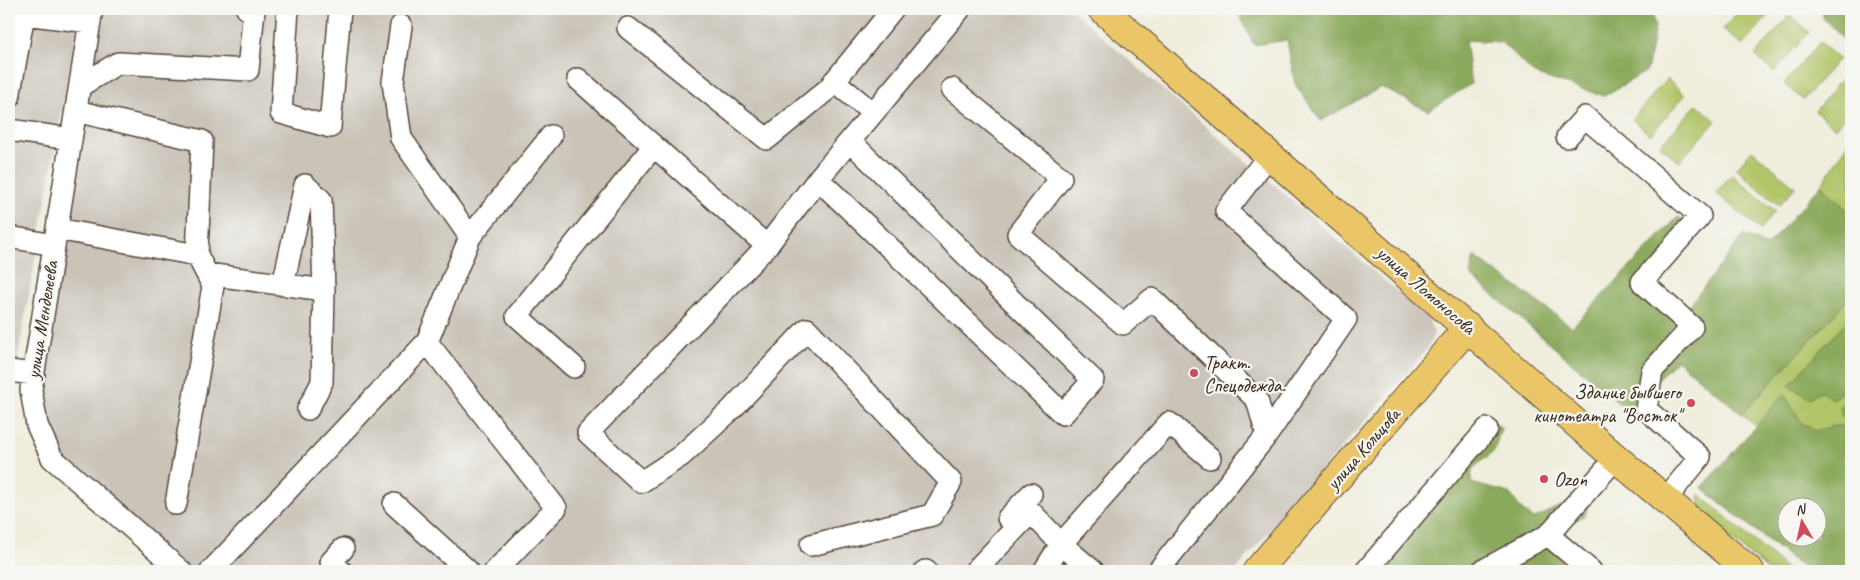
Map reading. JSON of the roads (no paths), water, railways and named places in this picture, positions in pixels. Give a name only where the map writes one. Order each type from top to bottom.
[{"type":"main road","name":"улица Ломоносова","points":[[1116,13],[1270,154],[1616,458],[1750,571]]},
{"type":"main road","name":"улица Кольцова","points":[[1257,571],[1468,327]]},
{"type":"street","points":[[80,86],[118,62],[248,70],[254,10],[247,9]]},
{"type":"street","points":[[288,9],[281,113],[330,127],[340,9]]},
{"type":"street","points":[[628,28],[767,139],[828,89],[893,9]]},
{"type":"street","points":[[811,545],[932,515],[951,482],[808,329],[732,410],[681,456],[640,482],[588,433],[766,246],[818,179],[960,9]]},
{"type":"street","points":[[9,98],[24,14],[91,15]]},
{"type":"street","name":"улица Менделеева","points":[[91,15],[31,390],[37,425],[52,458],[181,571]]},
{"type":"street","points":[[401,26],[393,82],[401,138],[470,237]]},
{"type":"street","points":[[578,79],[766,246]]},
{"type":"street","points":[[834,81],[873,113]]},
{"type":"street","points":[[952,89],[1061,178],[1018,234],[1123,324],[1152,299],[1257,400],[1267,435]]},
{"type":"street","points":[[76,111],[202,140],[197,255],[213,286],[176,504]]},
{"type":"street","points":[[1567,137],[1585,117],[1700,216],[1642,282],[1692,327],[1652,371],[1646,409],[1700,457],[1666,500]]},
{"type":"street","points":[[9,130],[71,139]]},
{"type":"street","points":[[211,571],[426,342],[470,237],[550,136]]},
{"type":"street","points":[[818,179],[1063,414],[1093,380],[850,141]]},
{"type":"street","points":[[574,367],[517,316],[653,146]]},
{"type":"street","points":[[1158,571],[1267,435],[1346,319],[1226,210],[1270,154]]},
{"type":"street","points":[[283,285],[305,185],[321,200],[324,290],[322,382],[308,409]]},
{"type":"street","points":[[9,237],[56,237],[197,255]]},
{"type":"street","points":[[207,274],[324,290]]},
{"type":"street","points":[[426,342],[556,508],[496,571]]},
{"type":"street","points":[[9,370],[34,374]]},
{"type":"street","points":[[1044,571],[1061,544],[1169,423],[1210,458]]},
{"type":"street","points":[[1366,571],[1487,429]]},
{"type":"street","points":[[1482,571],[1548,535],[1616,458]]},
{"type":"street","points":[[960,571],[961,566],[1032,494]]},
{"type":"street","points":[[394,504],[468,571]]},
{"type":"street","points":[[975,571],[1032,512],[1061,544],[1093,571]]},
{"type":"street","points":[[1548,535],[1591,571]]},
{"type":"street","points":[[341,571],[331,562],[343,549]]},
{"type":"place","name":"Тракт. Спецодежда.","points":[[1194,373]]},
{"type":"place","name":"Здание бывшего кинотеатра \"Восток\"","points":[[1691,403]]},
{"type":"place","name":"Ozon","points":[[1544,479]]}]
